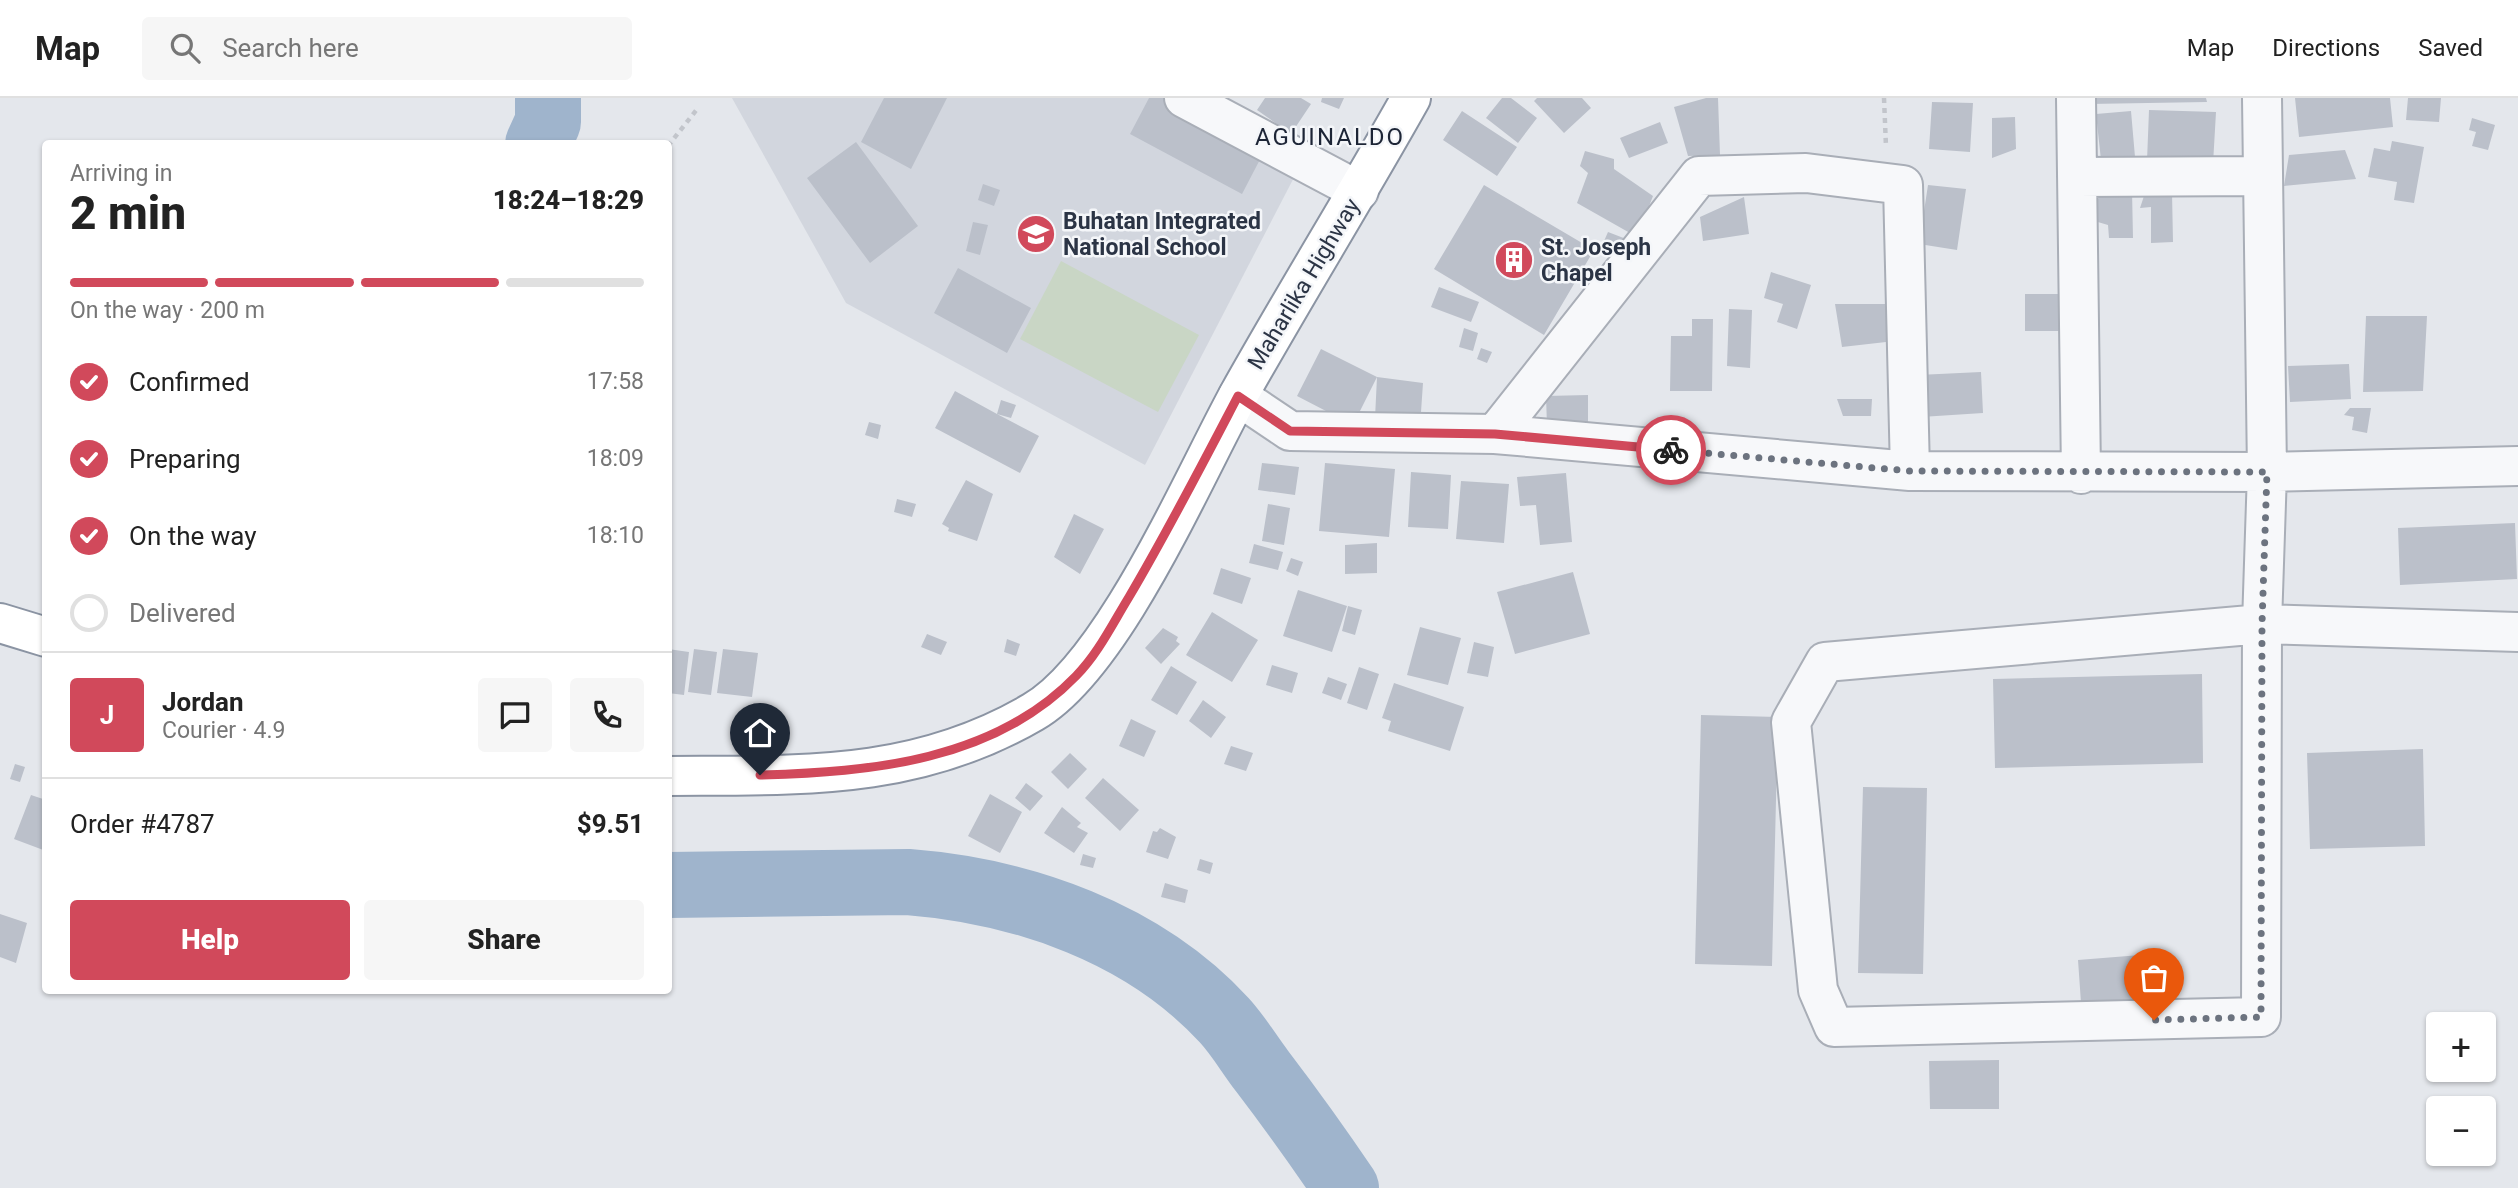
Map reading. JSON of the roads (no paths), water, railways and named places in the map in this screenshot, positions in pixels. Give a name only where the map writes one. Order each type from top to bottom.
[{"type":"highway","name":"Maharlika Highway","points":[[672,776],[836,773],[891,766],[942,754],[989,736],[1037,710],[1077,676],[1108,632],[1310,269],[1359,191],[1411,98]]},
{"type":"highway","points":[[0,623],[42,636]]},
{"type":"street","points":[[1184,98],[1359,191]]},
{"type":"street","points":[[2077,98],[2081,474]]},
{"type":"street","points":[[2262,98],[2267,472],[2262,624],[2261,1017],[1834,1027],[1818,990],[1791,722],[1825,662],[2262,624],[2518,632]]},
{"type":"street","points":[[1495,434],[1699,176],[1806,173],[1903,185],[1910,471]]},
{"type":"street","points":[[2077,177],[2262,176]]},
{"type":"street","points":[[1238,396],[1290,431],[1495,434],[1910,471],[2081,474],[2518,466]]},
{"type":"waterway","points":[[540,140],[548,122],[548,98]]},
{"type":"waterway","points":[[672,885],[908,882],[995,895],[1079,922],[1119,940],[1157,963],[1192,989],[1224,1020],[1346,1188]]},
{"type":"place","name":"Buhatan Integrated National School","points":[[1036,234]]},
{"type":"place","name":"St. Joseph Chapel","points":[[1514,260]]},
{"type":"district","name":"AGUINALDO","points":[[1330,137]]}]
